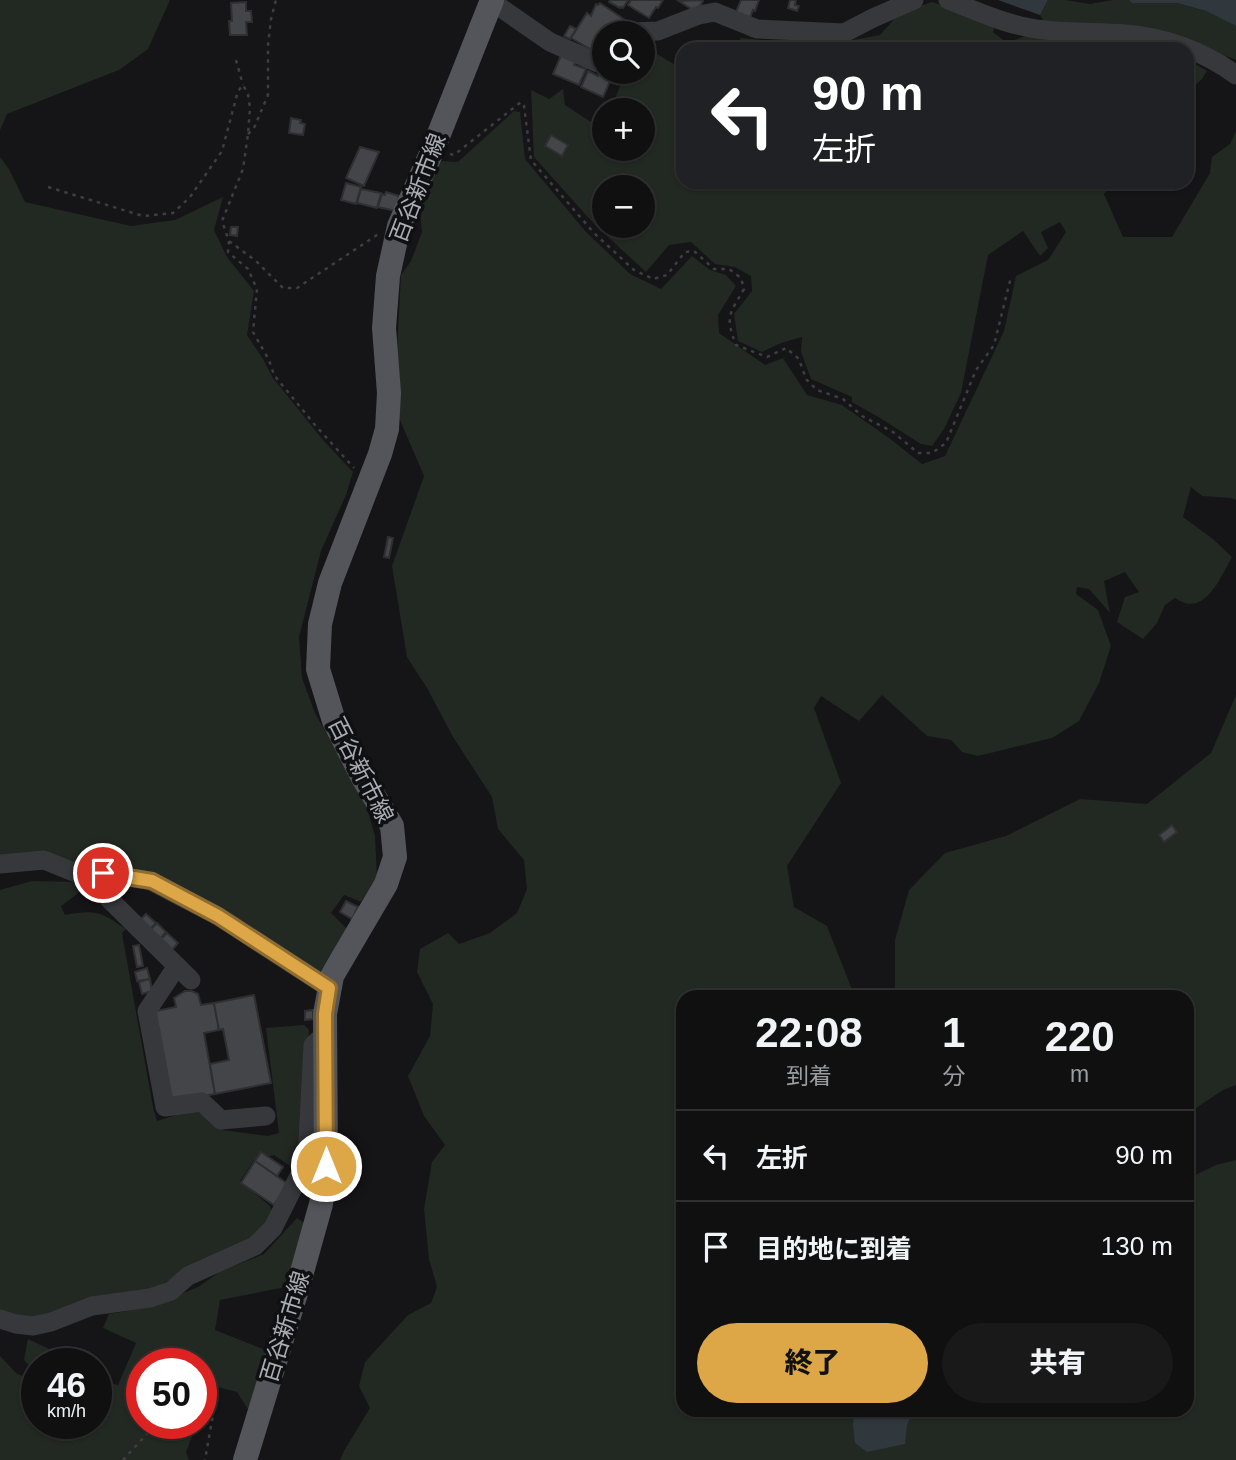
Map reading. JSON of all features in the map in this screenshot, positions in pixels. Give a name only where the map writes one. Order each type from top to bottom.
[{"type":"main road","name":"百谷新市線","points":[[245,1460],[321,1204],[326,1166],[325,1014],[329,988],[332,976],[386,884],[395,857],[392,826],[334,721],[318,669],[320,624],[330,583],[380,454],[387,429],[389,393],[384,328],[388,276],[399,226],[492,1]]},
{"type":"street","points":[[655,31],[715,12],[757,29],[844,33],[914,0]]},
{"type":"street","points":[[948,0],[1017,26],[1127,34],[1167,42]]},
{"type":"street","points":[[492,1],[550,42],[592,60]]},
{"type":"street","points":[[1194,52],[1236,75]]},
{"type":"street","points":[[0,864],[44,860],[86,877],[103,873],[152,881],[218,916],[329,988]]},
{"type":"street","points":[[103,873],[101,891],[184,973],[147,1011],[165,1107],[202,1102],[221,1120],[266,1116]]},
{"type":"street","points":[[0,1319],[33,1326],[92,1306],[150,1298],[171,1291],[188,1276],[256,1246],[273,1228],[307,1160],[313,1045],[325,1034]]},
{"type":"path","points":[[248,134],[254,128],[268,95],[268,45],[276,0]]},
{"type":"path","points":[[236,60],[250,108],[243,169],[222,221],[229,241],[228,253],[248,269],[257,289],[253,332],[270,360],[274,374],[357,471],[363,496]]},
{"type":"path","points":[[48,187],[143,216],[173,213],[190,197],[222,151],[238,91],[243,85]]},
{"type":"path","points":[[433,149],[454,155],[521,103],[524,106],[531,160],[594,233],[634,270],[653,279],[667,275],[685,252],[694,251],[714,269],[729,269],[741,278],[744,289],[729,314],[729,328],[736,345],[767,358],[786,348],[800,359],[806,379],[817,390],[843,398],[862,416],[893,432],[918,453],[932,453],[946,443],[976,370],[994,345],[1011,277]]},
{"type":"path","points":[[229,241],[256,261],[283,288],[297,288],[377,235],[397,234]]},
{"type":"path","points":[[123,1460],[142,1439]]},
{"type":"path","points":[[205,1460],[209,1439]]},
{"type":"shaded area","points":[[0,0],[170,0],[148,49],[119,70],[7,114],[0,130]]},
{"type":"shaded area","points":[[998,0],[1048,0],[1040,15]]},
{"type":"shaded area","points":[[1048,0],[1090,4],[1113,0],[1129,0],[1132,3],[1177,3],[1206,11],[1236,26],[1236,60],[1170,34],[1045,24],[1040,15]]},
{"type":"shaded area","points":[[1129,0],[1236,0],[1236,26],[1206,11],[1177,3],[1132,3]]},
{"type":"shaded area","points":[[932,2],[996,24],[993,32],[1006,42],[842,42],[880,35],[895,18]]},
{"type":"shaded area","points":[[1025,36],[1094,42],[1010,42]]},
{"type":"shaded area","points":[[741,38],[780,42],[738,42]]},
{"type":"shaded area","points":[[655,53],[676,65],[676,189],[1108,189],[1104,194],[1123,237],[1172,237],[1210,173],[1212,157],[1230,144],[1236,131],[1236,500],[1202,496],[1191,487],[1183,517],[1232,557],[1214,589],[1201,601],[1193,604],[1175,598],[1165,605],[1157,623],[1143,639],[1117,622],[1125,597],[1139,592],[1125,572],[1104,581],[1110,613],[1089,589],[1077,587],[1076,594],[1098,610],[1111,646],[1099,683],[1079,721],[1052,738],[978,756],[962,752],[951,740],[927,736],[882,695],[859,721],[821,696],[814,708],[841,783],[787,866],[794,907],[827,926],[850,990],[676,990],[676,1417],[854,1417],[853,1425],[907,1425],[911,1417],[1194,1417],[1194,1176],[1216,1165],[1236,1160],[1236,1460],[340,1460],[370,1408],[359,1386],[365,1362],[408,1315],[431,1303],[437,1287],[429,1259],[424,1209],[432,1162],[445,1145],[424,1116],[408,1076],[430,1036],[433,1004],[417,972],[420,949],[448,933],[459,944],[490,933],[517,913],[527,889],[524,860],[498,829],[492,797],[453,737],[407,657],[392,566],[424,476],[394,406],[401,275],[411,261],[422,232],[419,202],[440,161],[458,162],[514,111],[520,112],[525,159],[586,232],[630,274],[661,289],[692,256],[710,270],[726,275],[736,286],[718,315],[719,333],[765,365],[783,358],[807,395],[842,405],[922,464],[945,456],[1004,331],[1016,276],[1048,260],[1066,232],[1060,222],[1041,232],[1048,248],[1040,256],[1023,231],[988,255],[961,393],[944,429],[932,446],[921,444],[852,402],[852,397],[811,379],[801,352],[802,337],[762,352],[738,341],[734,314],[752,291],[751,276],[735,267],[715,264],[691,242],[669,245],[646,272],[609,238],[655,238],[655,175],[592,175],[592,222],[534,157],[531,90],[549,99],[563,89],[565,105],[592,121],[592,161],[655,161],[655,98],[615,98],[621,84],[655,84]]},
{"type":"shaded area","points":[[1194,63],[1207,71],[1194,86]]},
{"type":"shaded area","points":[[0,157],[25,202],[131,226],[175,220],[223,197],[214,230],[227,257],[254,291],[247,335],[273,378],[323,440],[353,472],[346,495],[321,551],[299,637],[302,678],[315,713],[366,805],[375,836],[377,876],[361,902],[344,895],[331,913],[348,930],[319,973],[186,897],[0,859]]},
{"type":"shaded area","points":[[1236,695],[1236,1085],[1223,1090],[1194,1109],[1194,990],[895,990],[895,940],[909,890],[945,853],[1006,836],[1080,799],[1147,804],[1211,753]]},
{"type":"shaded area","points":[[32,881],[73,882],[84,889],[61,906],[65,915],[98,913],[126,929],[122,933],[157,1121],[195,1109],[223,1130],[268,1136],[279,1133],[266,1028],[304,1025],[309,1030],[300,1148],[293,1168],[274,1155],[254,1160],[240,1181],[270,1206],[274,1218],[245,1249],[181,1274],[157,1287],[41,1323],[0,1317],[0,890]]},
{"type":"shaded area","points":[[297,1218],[308,1226],[286,1287],[220,1300],[215,1330],[268,1351],[249,1411],[237,1392],[217,1387],[217,1348],[134,1348],[136,1343],[103,1328],[109,1314],[150,1307],[198,1287],[221,1271],[264,1254]]},
{"type":"shaded area","points":[[28,1339],[47,1348],[26,1348]]},
{"type":"shaded area","points":[[0,1356],[21,1375],[21,1439],[112,1439],[112,1383],[118,1385],[126,1366],[126,1439],[191,1439],[186,1452],[189,1460],[0,1460]]},
{"type":"shaded area","points":[[854,1417],[911,1417],[907,1425],[905,1444],[867,1452],[855,1443]]},
{"type":"building","points":[[628,0],[623,8],[620,8],[609,2]]},
{"type":"building","points":[[631,0],[663,0],[649,18],[628,5]]},
{"type":"building","points":[[702,0],[696,12],[679,1]]},
{"type":"building","points":[[741,0],[759,0],[750,18],[736,12]]},
{"type":"building","points":[[790,0],[796,0],[795,5],[799,6],[797,11],[788,8]]},
{"type":"building","points":[[246,2],[246,11],[251,11],[252,22],[246,22],[247,35],[230,35],[231,3]]},
{"type":"building","points":[[600,3],[627,21],[592,21],[592,50],[571,38],[587,13],[591,16],[596,4]]},
{"type":"building","points":[[570,26],[576,29],[570,39],[564,36]]},
{"type":"building","points":[[562,53],[577,59],[574,65],[586,69],[579,85],[553,74]]},
{"type":"building","points":[[588,71],[592,73],[592,84],[609,84],[603,97],[581,87]]},
{"type":"building","points":[[291,118],[301,120],[300,123],[305,124],[303,135],[289,133]]},
{"type":"building","points":[[551,135],[568,145],[562,156],[545,146]]},
{"type":"building","points":[[360,147],[379,152],[364,186],[346,178]]},
{"type":"building","points":[[346,183],[361,187],[356,204],[341,200]]},
{"type":"building","points":[[361,189],[381,193],[377,208],[357,203]]},
{"type":"building","points":[[386,192],[399,196],[396,211],[378,207],[382,194],[385,195]]},
{"type":"building","points":[[231,227],[238,227],[237,236],[230,235]]},
{"type":"building","points":[[388,537],[393,538],[389,558],[384,557]]},
{"type":"building","points":[[1172,825],[1177,832],[1164,842],[1159,835]]},
{"type":"building","points":[[346,901],[358,907],[352,919],[340,912]]},
{"type":"building","points":[[146,914],[156,923],[150,929],[140,920]]},
{"type":"building","points":[[157,923],[166,932],[160,939],[150,930]]},
{"type":"building","points":[[167,933],[178,943],[172,950],[161,939]]},
{"type":"building","points":[[139,945],[143,966],[137,967],[133,946]]},
{"type":"building","points":[[147,968],[150,979],[137,981],[135,972]]},
{"type":"building","points":[[150,979],[152,991],[142,994],[139,982]]},
{"type":"building","points":[[185,991],[198,994],[201,1005],[214,1003],[219,1030],[204,1033],[215,1094],[168,1102],[151,1012],[176,1007],[174,998]]},
{"type":"building","points":[[254,995],[271,1083],[215,1094],[210,1064],[229,1060],[214,1003]]},
{"type":"building","points":[[313,1010],[313,1019],[305,1020],[305,1011]]},
{"type":"building","points":[[261,1152],[283,1167],[277,1176],[255,1161]]},
{"type":"building","points":[[255,1161],[288,1184],[274,1205],[241,1183]]},
{"type":"route","points":[[103,873],[152,881],[218,916],[329,988],[325,1014],[326,1166]]}]
